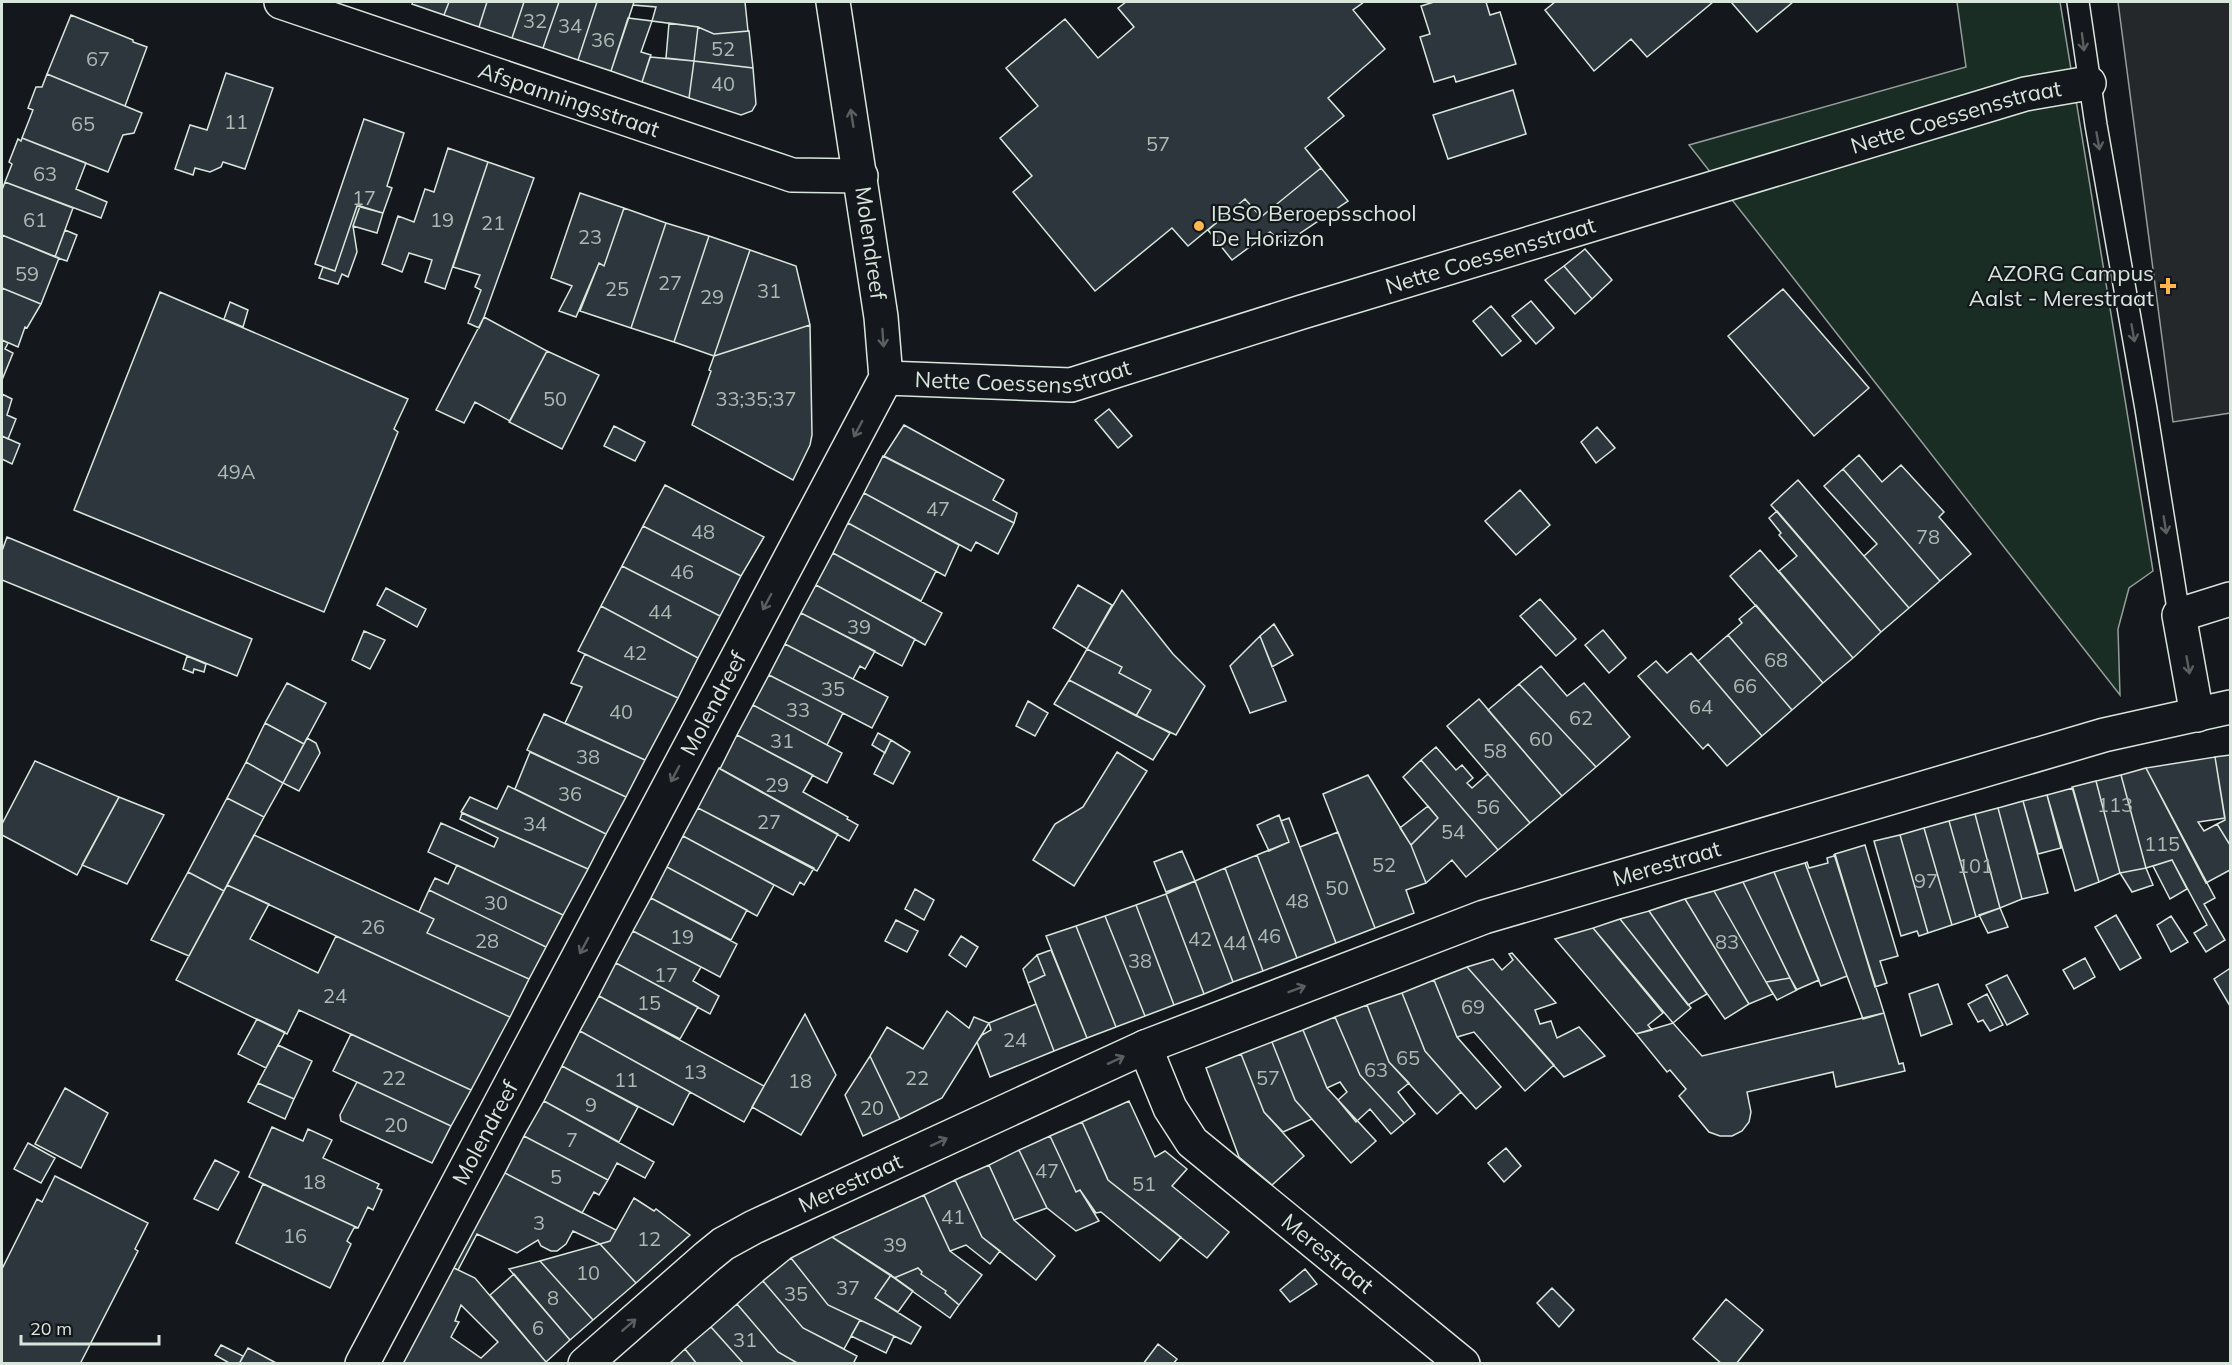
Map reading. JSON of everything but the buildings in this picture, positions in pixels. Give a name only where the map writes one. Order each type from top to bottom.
[{"type":"street","name":"Afspanningsstraat","points":[[281,2],[792,175],[861,176]]},
{"type":"street","name":"Molendreef","points":[[362,1364],[886,378],[881,317],[833,2]]},
{"type":"street","name":"Nette Coessensstraat","points":[[886,378],[1071,385],[1325,305],[2025,94],[2089,83]]},
{"type":"street","points":[[2197,715],[2179,615],[2230,598]]},
{"type":"street","name":"Merestraat","points":[[585,1364],[723,1244],[754,1227],[1145,1047],[1484,917],[2104,735],[2230,707]]},
{"type":"street","name":"Merestraat","points":[[1145,1047],[1170,1108],[1192,1142],[1463,1364]]},
{"type":"lane","points":[[2078,2],[2089,83],[2148,420],[2179,615]]},
{"type":"green space","points":[[1957,2],[2060,2],[2153,571],[2129,588],[2118,629],[2120,695],[1689,145],[1966,67]]},
{"type":"shaded area","points":[[2118,2],[2230,2],[2230,413],[2173,422]]},
{"type":"place","name":"IBSO Beroepsschool De Horizon","points":[[1199,226]]},
{"type":"place","name":"AZORG Campus Aalst - Merestraat","points":[[2168,286]]}]
